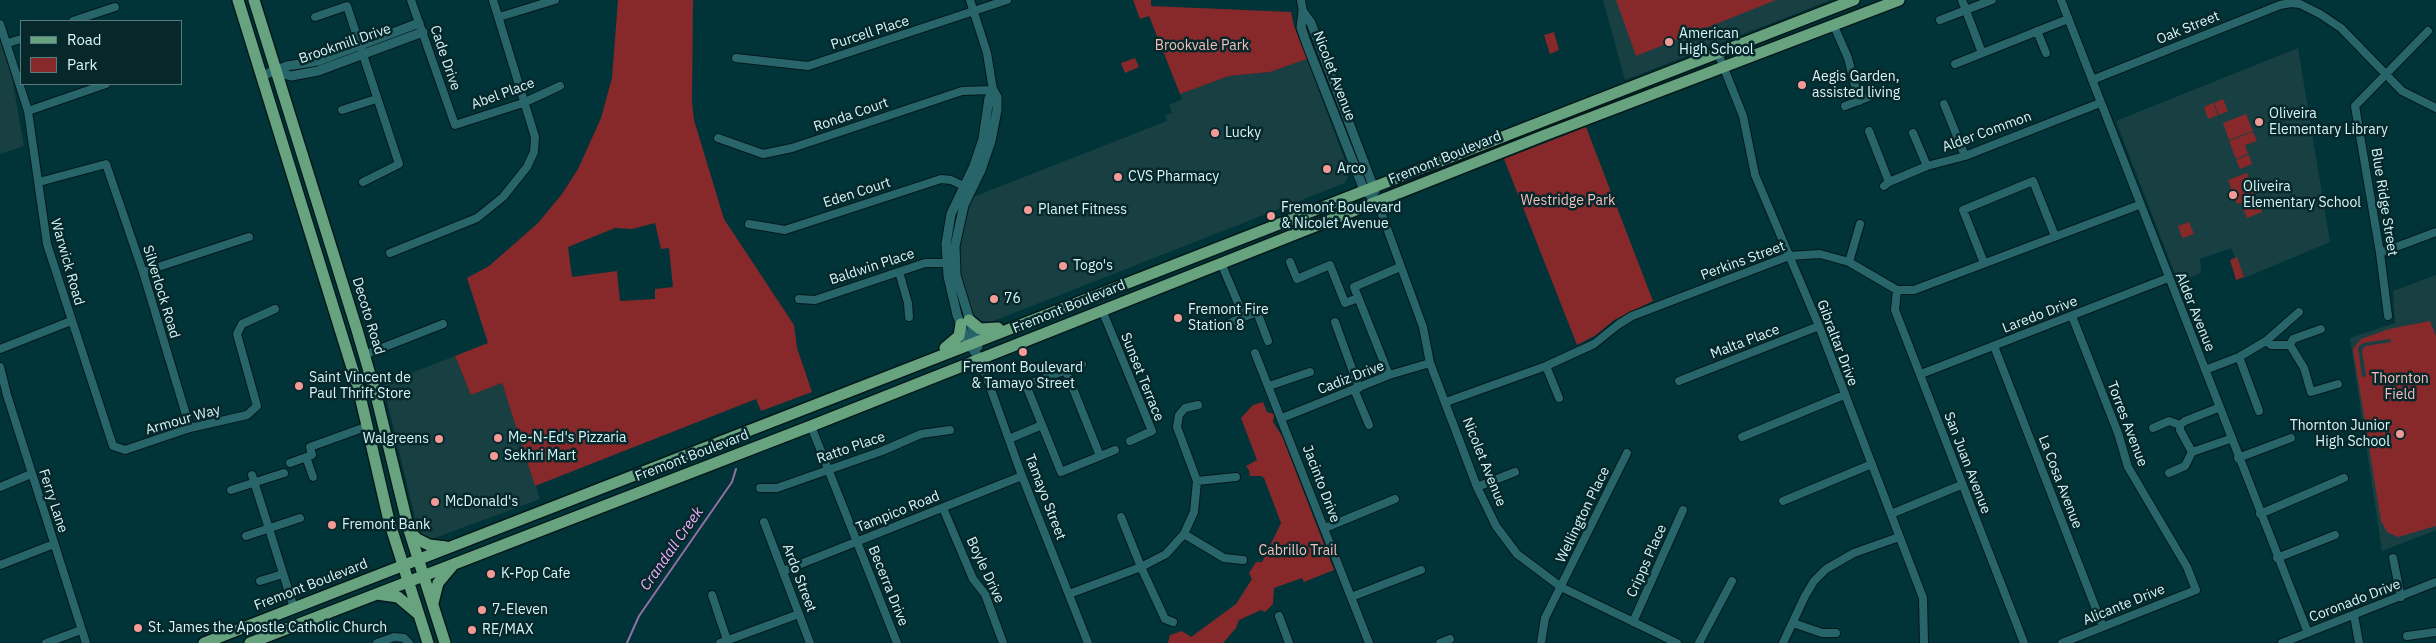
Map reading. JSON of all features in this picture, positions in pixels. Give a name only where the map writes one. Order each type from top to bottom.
[{"type":"main road","points":[[238,0],[358,387],[381,489],[402,566],[428,643]]},
{"type":"main road","name":"Decoto Road","points":[[254,0],[364,355],[409,530],[422,575],[446,643]]},
{"type":"main road","name":"Fremont Boulevard","points":[[204,643],[1012,326],[1854,0]]},
{"type":"main road","name":"Fremont Boulevard","points":[[250,643],[811,426],[1376,202],[1899,0]]},
{"type":"main road","points":[[929,359],[956,340],[965,322],[985,330],[1012,326]]},
{"type":"main road","points":[[409,530],[417,539],[429,545],[452,546]]},
{"type":"main road","points":[[433,606],[438,583],[456,562]]},
{"type":"main road","points":[[375,594],[398,597],[419,615]]},
{"type":"street","name":"Cade Drive","points":[[411,0],[455,125]]},
{"type":"street","points":[[390,252],[477,218],[503,197],[527,167],[534,152],[535,137],[523,103],[493,0]]},
{"type":"street","points":[[499,17],[555,0]]},
{"type":"street","name":"Tamayo Street","points":[[970,0],[987,53],[993,90],[981,147],[967,188],[948,228],[953,299],[965,322],[980,359],[1022,476],[1088,643]]},
{"type":"street","name":"Purcell Place","points":[[736,58],[808,66],[1007,0]]},
{"type":"street","name":"Nicolet Avenue","points":[[1302,0],[1303,12],[1311,23],[1369,188],[1423,328],[1430,363],[1478,487],[1496,526],[1517,554],[1561,586],[1677,643]]},
{"type":"street","points":[[1962,0],[1982,53]]},
{"type":"street","points":[[1940,20],[1992,0]]},
{"type":"street","name":"Alder Avenue","points":[[2060,0],[2205,370],[2230,439],[2308,633]]},
{"type":"street","name":"Oak Street","points":[[2092,80],[2280,5],[2291,3],[2300,4],[2341,28],[2402,90],[2436,108]]},
{"type":"street","points":[[314,17],[346,6],[399,164],[363,182]]},
{"type":"street","points":[[76,20],[115,7]]},
{"type":"street","points":[[1955,64],[2068,19]]},
{"type":"street","name":"Brookmill Drive","points":[[261,76],[276,72],[291,76],[318,71],[360,49],[419,23]]},
{"type":"street","name":"Warwick Road","points":[[0,24],[20,84]]},
{"type":"street","points":[[1834,26],[1848,58],[1859,101]]},
{"type":"street","points":[[2037,31],[2046,53]]},
{"type":"street","points":[[2386,74],[2428,31]]},
{"type":"street","name":"Brookmill Drive","points":[[360,49],[422,32]]},
{"type":"street","points":[[8,44],[20,39]]},
{"type":"street","name":"Gibraltar Drive","points":[[1718,53],[1743,116],[1755,175],[1819,326],[1922,598],[1924,643]]},
{"type":"street","name":"Blue Ridge Street","points":[[2386,74],[2355,106],[2380,253],[2388,316]]},
{"type":"street","name":"Warwick Road","points":[[20,85],[28,111],[40,182],[41,213],[47,244],[113,446]]},
{"type":"street","points":[[28,111],[103,85]]},
{"type":"street","name":"Abel Place","points":[[455,125],[523,103],[560,86]]},
{"type":"street","name":"Ronda Court","points":[[718,138],[763,154],[792,148],[962,91],[993,90]]},
{"type":"street","points":[[1845,106],[1871,96]]},
{"type":"street","points":[[342,110],[376,99]]},
{"type":"street","name":"Alder Common","points":[[1869,131],[1886,184],[1927,166],[1965,156],[2100,103]]},
{"type":"street","points":[[1944,104],[1965,156]]},
{"type":"street","points":[[1913,133],[1927,166]]},
{"type":"street","name":"Silverlock Road","points":[[40,182],[106,164],[143,272],[190,428]]},
{"type":"street","name":"Eden Court","points":[[750,224],[785,230],[941,179],[951,180],[967,188]]},
{"type":"street","points":[[1984,263],[1963,210],[2033,181],[2055,236]]},
{"type":"street","points":[[1897,290],[1914,290],[2139,205]]},
{"type":"street","points":[[1849,262],[1860,224]]},
{"type":"street","points":[[2380,253],[2436,232]]},
{"type":"street","points":[[143,272],[249,236]]},
{"type":"street","name":"Perkins Street","points":[[1446,402],[1546,366],[1594,344],[1632,316],[1789,256],[1820,254],[1849,262],[1897,290]]},
{"type":"street","points":[[1290,262],[1297,279],[1330,265],[1345,303],[1358,298]]},
{"type":"street","name":"Baldwin Place","points":[[798,299],[815,300],[925,263],[951,263]]},
{"type":"street","points":[[1221,263],[1244,318]]},
{"type":"street","points":[[1389,376],[1354,287],[1400,267]]},
{"type":"street","points":[[898,272],[908,303],[909,317]]},
{"type":"street","name":"Laredo Drive","points":[[1921,374],[2168,278]]},
{"type":"street","name":"San Juan Avenue","points":[[1897,290],[1895,310],[2024,643]]},
{"type":"street","name":"Armour Way","points":[[113,446],[125,450],[190,428],[247,415],[257,406],[237,334],[242,324],[275,309]]},
{"type":"street","name":"Sunset Terrace","points":[[1102,310],[1152,431],[1130,440]]},
{"type":"street","points":[[1225,325],[1257,312],[1268,341]]},
{"type":"street","points":[[2205,370],[2239,357],[2266,341],[2299,312]]},
{"type":"street","name":"Torres Avenue","points":[[2072,316],[2118,433],[2128,467],[2187,567],[2196,590]]},
{"type":"street","points":[[0,349],[71,321]]},
{"type":"street","points":[[1335,322],[1369,425]]},
{"type":"street","points":[[364,355],[443,324]]},
{"type":"street","name":"Malta Place","points":[[1679,381],[1819,326]]},
{"type":"street","points":[[2290,345],[2293,339],[2321,329]]},
{"type":"street","points":[[2266,341],[2272,345],[2290,345]]},
{"type":"street","points":[[2290,345],[2304,368],[2311,392],[2338,384]]},
{"type":"street","name":"La Cosa Avenue","points":[[1994,346],[2103,627]]},
{"type":"street","name":"Jacinto Drive","points":[[1254,353],[1282,418],[1369,643]]},
{"type":"street","points":[[2239,357],[2259,411]]},
{"type":"street","name":"Cadiz Drive","points":[[1282,418],[1356,388],[1430,363]]},
{"type":"street","points":[[1082,364],[1026,385],[1061,472],[1115,450]]},
{"type":"street","points":[[1546,366],[1559,398]]},
{"type":"street","name":"Ferry Lane","points":[[0,367],[3,396],[31,474],[86,643]]},
{"type":"street","points":[[1066,371],[1100,456]]},
{"type":"street","points":[[1269,386],[1310,372]]},
{"type":"street","points":[[1742,437],[1844,395]]},
{"type":"street","points":[[1069,594],[1141,568],[1166,554],[1184,534],[1194,512],[1197,481],[1177,426],[1179,415],[1185,408],[1198,405]]},
{"type":"street","points":[[2152,428],[2169,421],[2180,425],[2218,408]]},
{"type":"street","points":[[1009,439],[1042,425]]},
{"type":"street","points":[[2180,425],[2180,430],[2192,452]]},
{"type":"street","points":[[290,463],[312,455],[310,447],[368,426]]},
{"type":"street","name":"Becerra Drive","points":[[811,426],[898,643]]},
{"type":"street","name":"Ratto Place","points":[[760,488],[777,488],[882,451],[921,434],[950,430]]},
{"type":"street","points":[[2238,458],[2291,438]]},
{"type":"street","points":[[2170,472],[2185,466],[2192,452],[2230,439]]},
{"type":"street","name":"Wellington Place","points":[[1541,643],[1545,618],[1627,453]]},
{"type":"street","points":[[306,457],[313,477]]},
{"type":"street","points":[[1783,501],[1872,464]]},
{"type":"street","points":[[1478,487],[1515,472]]},
{"type":"street","points":[[231,490],[253,478],[284,473]]},
{"type":"street","points":[[0,487],[31,474]]},
{"type":"street","name":"Tampico Road","points":[[784,571],[1022,476]]},
{"type":"street","points":[[1197,481],[1236,477]]},
{"type":"street","points":[[253,478],[294,608]]},
{"type":"street","points":[[2260,514],[2344,478]]},
{"type":"street","points":[[1890,514],[1961,484]]},
{"type":"street","points":[[1325,528],[1395,499]]},
{"type":"street","name":"Boyle Drive","points":[[943,508],[973,579],[985,594],[1003,643]]},
{"type":"street","name":"Cripps Place","points":[[1633,622],[1683,510]]},
{"type":"street","points":[[1121,517],[1141,568],[1166,619],[1173,622]]},
{"type":"street","points":[[246,536],[300,518]]},
{"type":"street","name":"Ardo Street","points":[[764,522],[810,643]]},
{"type":"street","points":[[1184,534],[1224,558],[1243,560]]},
{"type":"street","points":[[2277,558],[2335,535]]},
{"type":"street","points":[[1783,643],[1814,581],[1826,568],[1854,552],[1899,537]]},
{"type":"street","points":[[0,566],[54,544]]},
{"type":"street","points":[[2393,558],[2401,596]]},
{"type":"street","points":[[1351,597],[1421,570]]},
{"type":"street","points":[[260,581],[283,574]]},
{"type":"street","points":[[1698,643],[1732,581]]},
{"type":"street","name":"Coronado Drive","points":[[2282,643],[2436,582]]},
{"type":"street","name":"Alicante Drive","points":[[2062,643],[2196,590]]},
{"type":"street","points":[[712,596],[724,642],[800,614]]},
{"type":"street","points":[[2354,615],[2359,643]]},
{"type":"street","points":[[1279,616],[1289,643]]},
{"type":"street","points":[[1793,624],[1822,633],[1836,633]]},
{"type":"street","points":[[46,643],[81,630]]},
{"type":"street","points":[[2406,636],[2436,632]]},
{"type":"street","points":[[377,643],[394,637],[404,638],[408,643]]},
{"type":"street","points":[[1440,643],[1450,639]]},
{"type":"shaded area","name":"American High School","points":[[1603,0],[1831,0],[1625,80]]},
{"type":"shaded area","points":[[0,40],[12,78],[24,146],[0,154]]},
{"type":"shaded area","name":"Oliveira Elementary School","points":[[2298,48],[2330,242],[2244,278],[2231,248],[2200,259],[2201,273],[2178,282],[2116,121]]},
{"type":"shaded area","points":[[1307,59],[1348,169],[1349,174],[1345,183],[991,322],[979,321],[972,315],[961,277],[960,242],[966,213],[973,197],[1167,121],[1165,115],[1172,113],[1169,105],[1182,99],[1180,94],[1229,76],[1270,72]]},
{"type":"shaded area","name":"Thornton Field","points":[[2436,275],[2436,530],[2382,551],[2350,338],[2395,323],[2393,291]]},
{"type":"shaded area","points":[[455,356],[471,395],[502,383],[540,499],[432,539],[418,530],[383,384]]},
{"type":"green space","points":[[618,0],[693,0],[692,102],[694,120],[724,219],[794,325],[797,348],[812,392],[761,411],[756,399],[535,486],[502,383],[471,395],[455,356],[488,343],[467,278],[489,266],[538,223],[562,194],[578,169],[601,118],[612,78]],"holes":[[[655,223],[661,249],[669,248],[673,287],[655,289],[655,299],[620,301],[617,271],[572,277],[568,247],[615,228],[632,229]]]},
{"type":"green space","name":"Brookvale Park","points":[[1133,0],[1151,0],[1151,6],[1291,12],[1294,26],[1307,59],[1270,72],[1229,76],[1180,94],[1149,16],[1140,19]]},
{"type":"green space","points":[[1616,0],[1776,0],[1636,56]]},
{"type":"green space","points":[[1554,32],[1559,50],[1550,54],[1544,35]]},
{"type":"green space","points":[[1135,58],[1139,67],[1125,73],[1121,63]]},
{"type":"green space","points":[[2223,99],[2228,111],[2219,115],[2214,103]]},
{"type":"green space","points":[[2213,103],[2218,115],[2208,119],[2204,107]]},
{"type":"green space","points":[[2246,114],[2253,131],[2229,140],[2223,123]]},
{"type":"green space","name":"Westridge Park","points":[[1586,127],[1653,301],[1614,320],[1596,335],[1577,345],[1504,159]]},
{"type":"green space","points":[[2253,132],[2257,141],[2245,145],[2248,154],[2236,159],[2229,141]]},
{"type":"green space","points":[[2249,155],[2252,164],[2240,169],[2236,160]]},
{"type":"green space","points":[[2247,173],[2262,212],[2247,218],[2241,203],[2237,204],[2228,180]]},
{"type":"green space","points":[[2189,222],[2194,234],[2182,238],[2178,226]]},
{"type":"green space","points":[[2237,257],[2244,277],[2236,280],[2230,260]]},
{"type":"green space","name":"Thornton Field","points":[[2430,321],[2436,336],[2436,526],[2398,537],[2387,532],[2381,521],[2353,349],[2361,339],[2389,329]],"holes":[[[2390,339],[2391,342],[2365,346],[2362,351],[2366,376],[2362,377],[2358,347],[2363,343]]]},
{"type":"green space","name":"Cabrillo Trail","points":[[1263,402],[1267,412],[1274,414],[1273,422],[1282,436],[1334,570],[1304,582],[1302,578],[1274,588],[1273,604],[1265,612],[1261,610],[1239,620],[1236,628],[1223,643],[1168,643],[1170,635],[1182,631],[1191,637],[1236,604],[1252,579],[1249,573],[1256,562],[1262,562],[1281,523],[1264,478],[1261,476],[1250,476],[1246,466],[1257,460],[1241,418],[1253,405]]},
{"type":"waterway","name":"Crandall Creek","points":[[627,643],[639,616],[732,482],[736,469]]},
{"type":"place","name":"American High School","points":[[1669,42]]},
{"type":"place","name":"Aegis Garden, assisted living","points":[[1802,85]]},
{"type":"place","name":"Oliveira Elementary Library","points":[[2259,122]]},
{"type":"place","name":"Lucky","points":[[1215,133]]},
{"type":"place","name":"Arco","points":[[1327,169]]},
{"type":"place","name":"CVS Pharmacy","points":[[1118,177]]},
{"type":"place","name":"Oliveira Elementary School","points":[[2233,195]]},
{"type":"place","name":"Planet Fitness","points":[[1028,210]]},
{"type":"place","name":"Fremont Boulevard & Nicolet Avenue","points":[[1271,216]]},
{"type":"place","name":"Togo's","points":[[1063,266]]},
{"type":"place","name":"76","points":[[994,299]]},
{"type":"place","name":"Fremont Fire Station 8","points":[[1178,318]]},
{"type":"place","name":"Fremont Boulevard & Tamayo Street","points":[[1023,352]]},
{"type":"place","name":"Saint Vincent de Paul Thrift Store","points":[[299,386]]},
{"type":"place","name":"Thornton Junior High School","points":[[2400,434]]},
{"type":"place","name":"Me-N-Ed's Pizzaria","points":[[498,438]]},
{"type":"place","name":"Walgreens","points":[[439,439]]},
{"type":"place","name":"Sekhri Mart","points":[[494,456]]},
{"type":"place","name":"McDonald's","points":[[435,502]]},
{"type":"place","name":"Fremont Bank","points":[[332,525]]},
{"type":"place","name":"K-Pop Cafe","points":[[491,574]]},
{"type":"place","name":"7-Eleven","points":[[482,610]]},
{"type":"place","name":"St. James the Apostle Catholic Church","points":[[138,628]]},
{"type":"place","name":"RE/MAX","points":[[472,630]]}]
